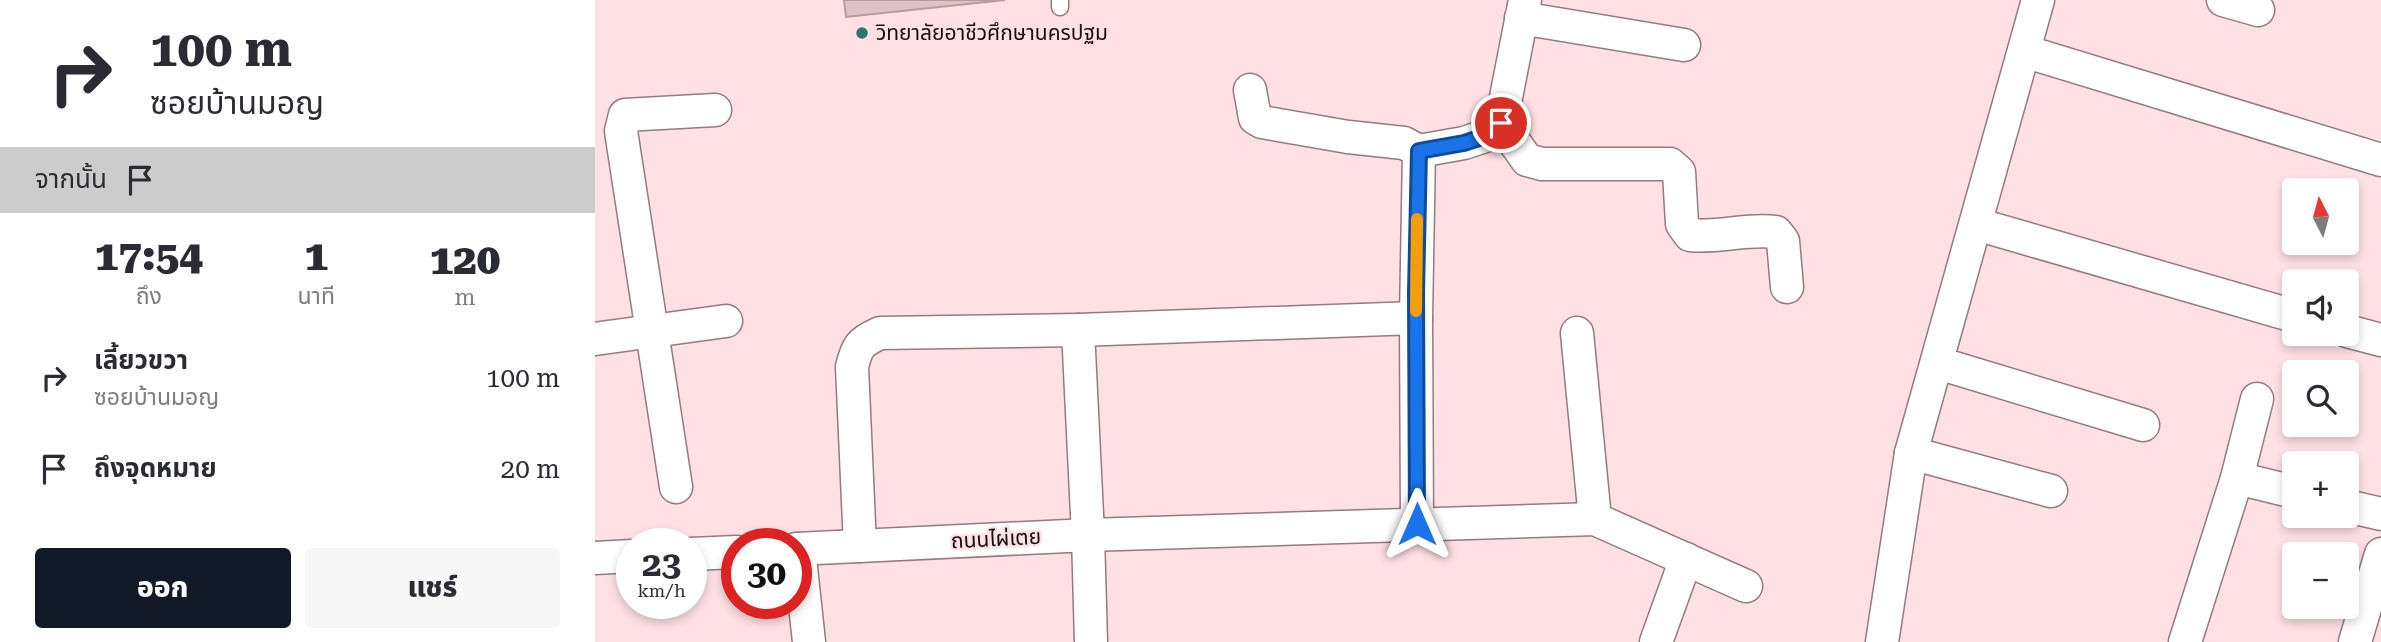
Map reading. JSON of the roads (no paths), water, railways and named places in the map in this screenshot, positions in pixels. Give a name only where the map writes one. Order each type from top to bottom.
[{"type":"street","points":[[1882,642],[1911,453],[2038,0]]},
{"type":"street","points":[[2223,0],[2258,10]]},
{"type":"street","points":[[1250,90],[1255,118],[1262,122],[1348,138],[1404,143],[1419,151],[1464,143],[1488,135],[1501,123],[1523,9],[1684,45]]},
{"type":"street","points":[[2024,51],[2381,160]]},
{"type":"street","points":[[676,488],[652,331],[608,133],[625,115],[715,110]]},
{"type":"street","points":[[1501,123],[1527,160],[1542,164],[1670,164],[1679,172],[1682,225],[1690,235],[1765,230],[1776,232],[1783,241],[1787,287]]},
{"type":"street","points":[[1417,524],[1416,318],[1419,151]]},
{"type":"street","points":[[1976,224],[2282,313]]},
{"type":"street","points":[[860,546],[852,367],[856,350],[865,340],[880,333],[1077,330],[1416,318]]},
{"type":"street","points":[[595,339],[726,321]]},
{"type":"street","points":[[1077,330],[1091,642]]},
{"type":"street","points":[[1577,333],[1595,519],[1746,586]]},
{"type":"street","points":[[2359,335],[2381,341]]},
{"type":"street","points":[[1937,363],[2143,425]]},
{"type":"street","points":[[2185,642],[2237,478],[2257,399]]},
{"type":"street","points":[[1911,453],[2051,491]]},
{"type":"street","points":[[2237,478],[2282,489]]},
{"type":"street","points":[[2359,509],[2381,514]]},
{"type":"street","name":"ถนนไผ่เตย","points":[[812,548],[1088,534],[1595,519]]},
{"type":"street","points":[[2355,642],[2381,554]]},
{"type":"street","points":[[595,558],[616,557]]},
{"type":"street","points":[[1656,642],[1686,559]]},
{"type":"street","points":[[806,619],[809,642]]},
{"type":"place","name":"วิทยาลัยอาชีวศึกษานครปฐม","points":[[862,33]]}]
